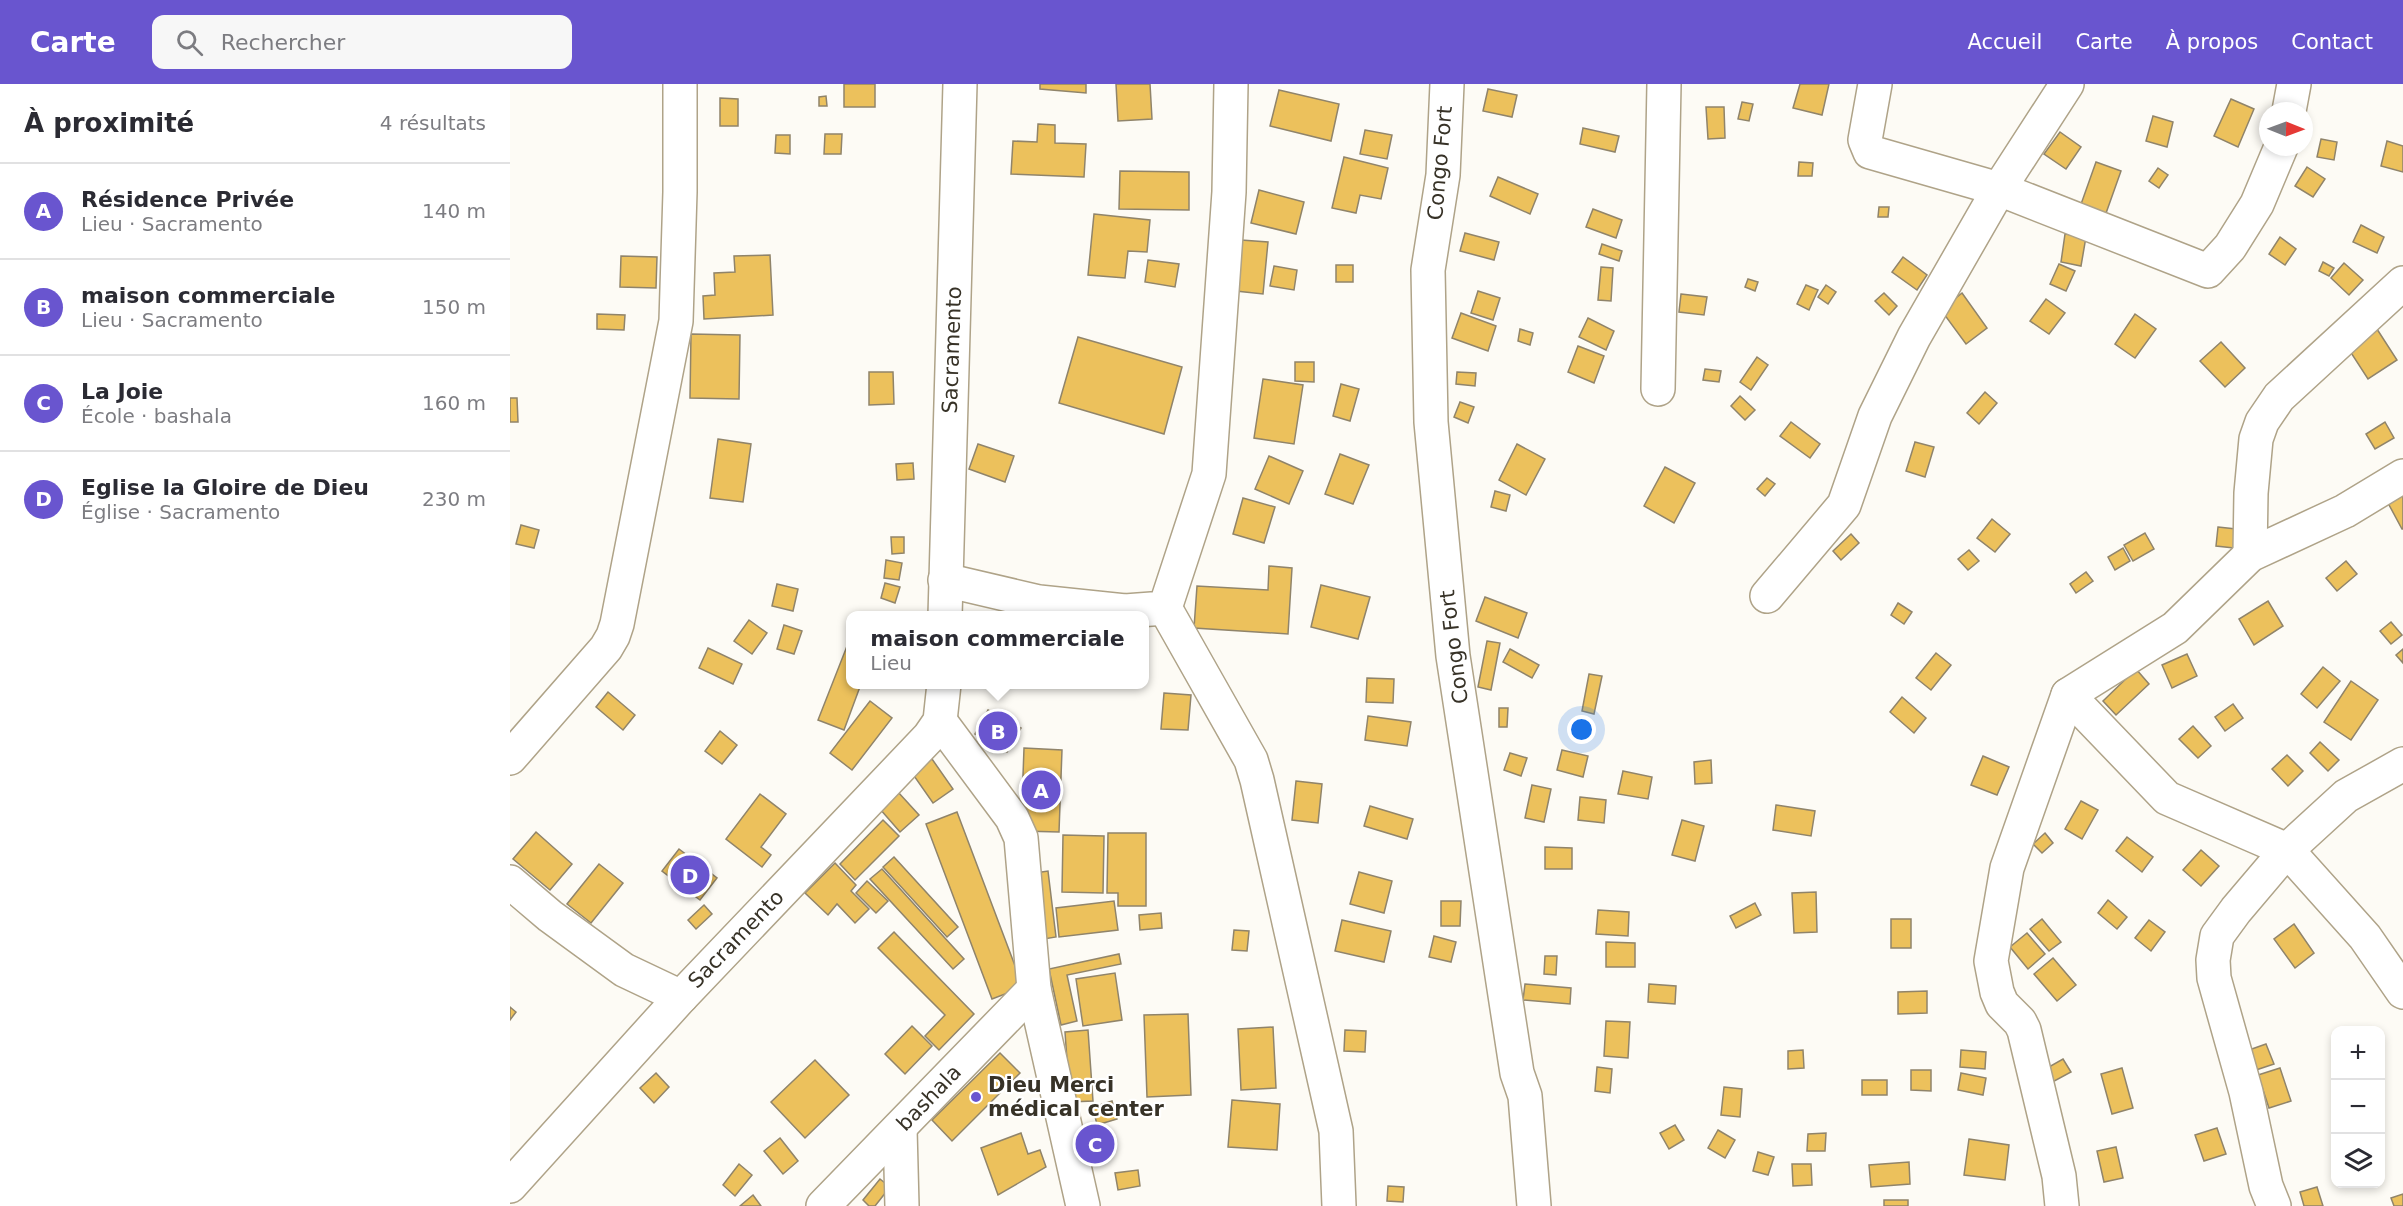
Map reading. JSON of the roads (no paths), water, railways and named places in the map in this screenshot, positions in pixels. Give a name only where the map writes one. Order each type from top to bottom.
[{"type":"street","points":[[510,758],[606,648],[617,624],[676,321],[680,192],[680,84]]},
{"type":"street","name":"Sacramento","points":[[945,611],[960,84]]},
{"type":"street","points":[[1231,84],[1229,192],[1209,474],[1165,608],[1251,760],[1257,780],[1336,1131],[1339,1206]]},
{"type":"street","name":"Congo Fort","points":[[1447,84],[1443,175],[1428,270],[1431,422],[1453,656],[1517,1073],[1525,1096],[1534,1206]]},
{"type":"street","points":[[1658,389],[1664,84]]},
{"type":"street","points":[[1875,84],[1865,140],[1870,152],[1999,189],[2208,272],[2230,247],[2257,204],[2277,156]]},
{"type":"street","points":[[1767,596],[1844,505],[1875,416],[1909,347],[1999,189],[2067,84]]},
{"type":"street","points":[[2291,102],[2294,84]]},
{"type":"street","points":[[2250,555],[2251,493],[2256,440],[2262,422],[2279,397],[2403,283]]},
{"type":"street","points":[[2062,1206],[2059,1176],[2024,1030],[2020,1022],[2002,1004],[1997,992],[1991,961],[2007,868],[2068,695],[2175,627],[2250,555],[2345,511],[2403,476]]},
{"type":"street","points":[[945,580],[1039,602],[1125,611],[1165,608]]},
{"type":"street","points":[[943,689],[940,721],[1018,829],[1021,838],[1034,989],[1083,1206]]},
{"type":"street","points":[[2068,695],[2167,798],[2287,850],[2365,937],[2403,992]]},
{"type":"street","name":"Sacramento","points":[[510,1186],[681,997],[921,745],[940,721]]},
{"type":"street","points":[[2274,1206],[2266,1186],[2246,1092],[2214,978],[2213,960],[2217,936],[2287,850],[2346,796],[2403,764]]},
{"type":"street","points":[[510,882],[550,916],[624,970],[681,997]]},
{"type":"street","name":"bashala","points":[[823,1206],[1034,989]]},
{"type":"street","points":[[900,1129],[902,1206]]},
{"type":"place","name":"maison commerciale","points":[[998,731]]},
{"type":"place","name":"Résidence Privée","points":[[1041,790]]},
{"type":"place","name":"Eglise la Gloire de Dieu","points":[[690,875]]},
{"type":"place","name":"Dieu Merci médical center","points":[[976,1097]]},
{"type":"place","name":"La Joie","points":[[1095,1144]]}]
